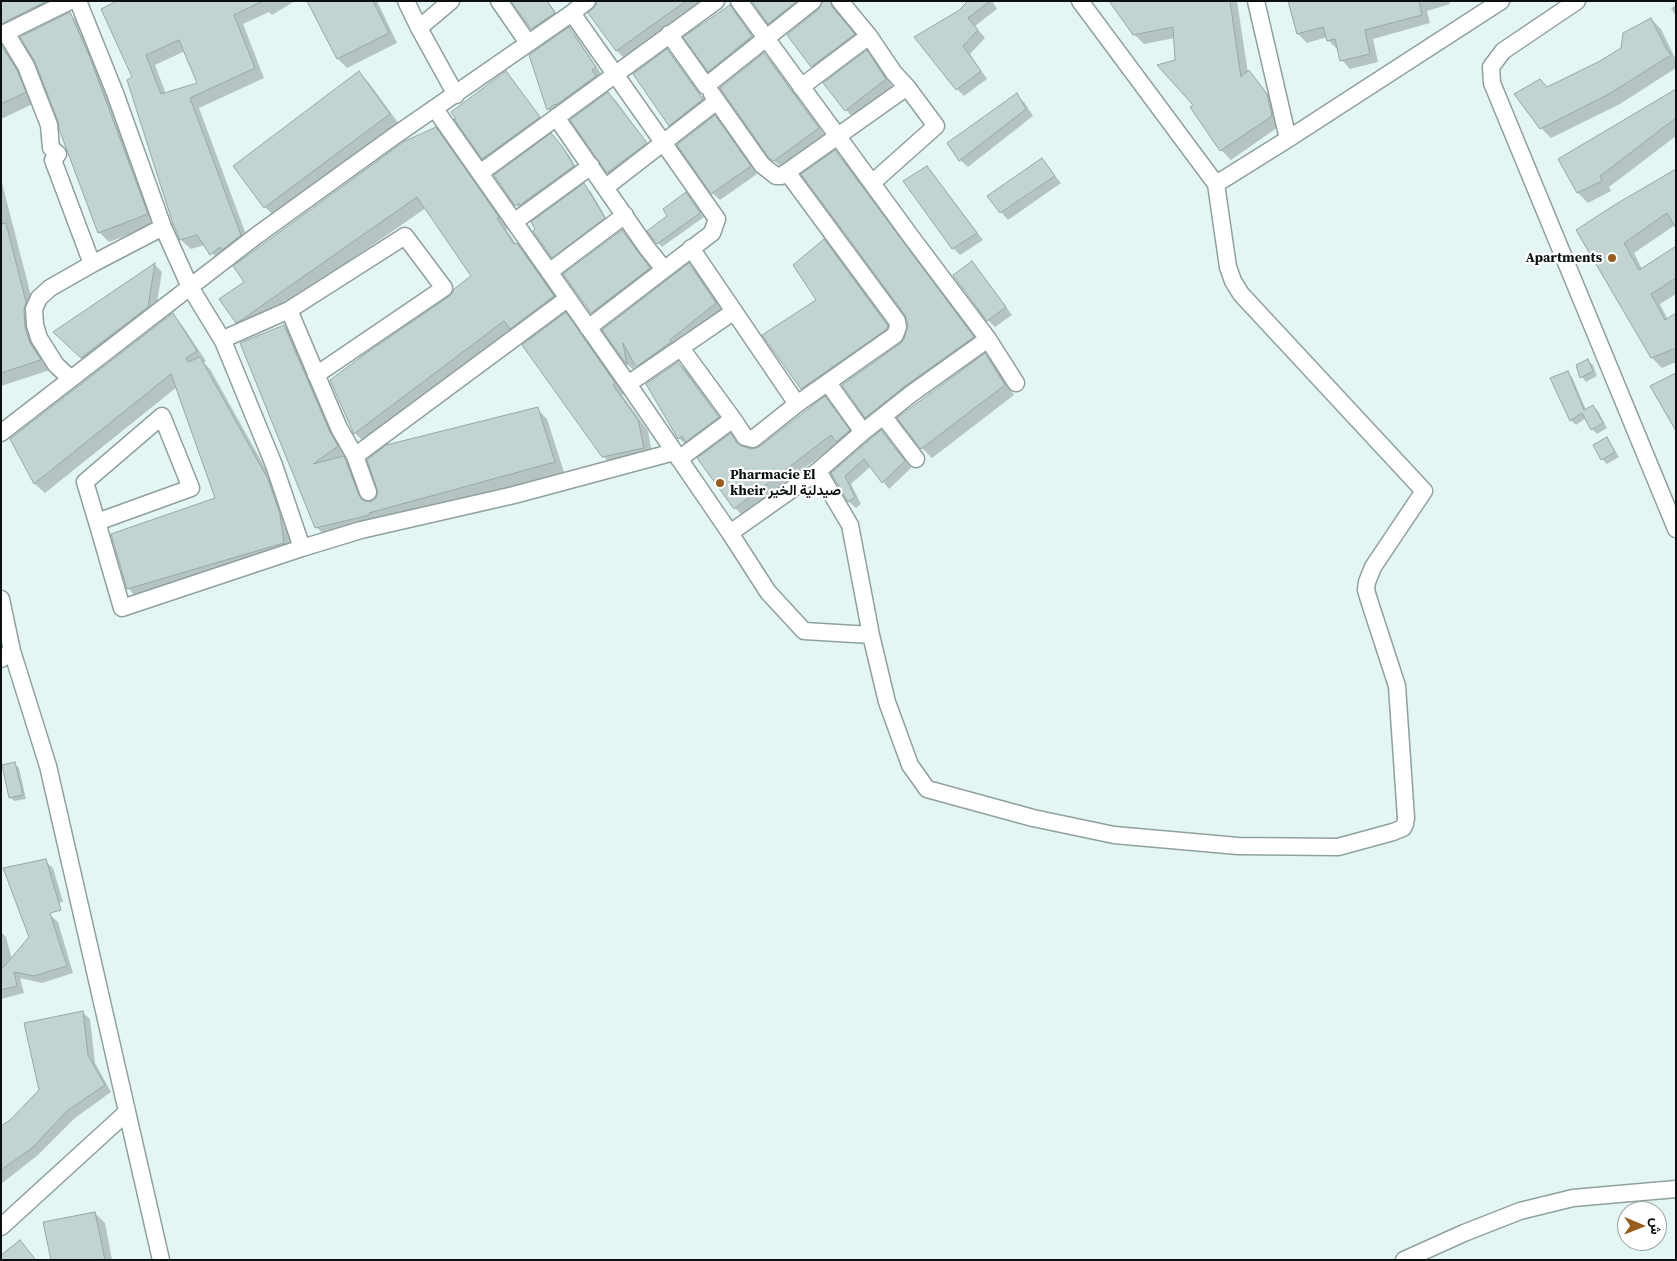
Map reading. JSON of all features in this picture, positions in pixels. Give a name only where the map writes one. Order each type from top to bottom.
[{"type":"street","points":[[70,1],[4,34],[26,66],[49,125],[51,148],[58,154],[53,160],[92,264]]},
{"type":"street","points":[[78,1],[115,93],[163,227],[190,287],[223,341],[274,465],[302,548]]},
{"type":"street","points":[[406,1],[456,95]]},
{"type":"street","points":[[419,28],[451,1]]},
{"type":"street","points":[[500,1],[528,43]]},
{"type":"street","points":[[1,432],[280,218],[572,13],[586,1]]},
{"type":"street","points":[[480,173],[716,1]]},
{"type":"street","points":[[739,1],[988,339],[1016,383]]},
{"type":"street","points":[[706,86],[813,1]]},
{"type":"street","points":[[840,1],[869,36],[894,73],[936,126],[872,183]]},
{"type":"street","points":[[818,471],[850,525],[871,635],[887,702],[910,765],[927,790],[1033,818],[1114,835],[1238,846],[1338,847],[1403,828],[1406,818],[1397,686],[1366,590],[1373,567],[1424,491],[1241,294],[1228,268],[1216,184],[1080,1]]},
{"type":"street","points":[[1256,1],[1288,140]]},
{"type":"street","points":[[1216,184],[1288,140],[1501,1]]},
{"type":"street","points":[[1577,1],[1503,51],[1491,67],[1492,83],[1671,501],[1676,528]]},
{"type":"street","points":[[572,13],[716,219],[712,233],[588,328]]},
{"type":"street","points":[[669,34],[762,165],[776,176],[781,176],[787,172],[907,87]]},
{"type":"street","points":[[801,87],[869,36]]},
{"type":"street","points":[[606,187],[717,101]]},
{"type":"street","points":[[435,109],[628,384],[768,592],[804,631],[871,635]]},
{"type":"street","points":[[556,117],[664,269]]},
{"type":"street","points":[[514,222],[591,166]]},
{"type":"street","points":[[681,348],[745,436],[753,439],[797,404],[897,333],[898,324],[787,172]]},
{"type":"street","points":[[549,272],[625,215]]},
{"type":"street","points":[[71,379],[56,365],[39,338],[35,325],[34,310],[38,298],[50,288],[92,264],[163,227]]},
{"type":"street","points":[[223,341],[289,310],[405,236],[444,288],[316,375]]},
{"type":"street","points":[[691,248],[797,404]]},
{"type":"street","points":[[355,456],[567,299]]},
{"type":"street","points":[[289,310],[339,428],[355,456],[368,492]]},
{"type":"street","points":[[628,384],[733,312]]},
{"type":"street","points":[[730,533],[818,471],[911,394],[988,339]]},
{"type":"street","points":[[828,383],[863,432]]},
{"type":"street","points":[[97,522],[191,488],[162,416],[85,482],[122,608],[361,530],[676,455],[733,419]]},
{"type":"street","points":[[884,416],[916,459]]},
{"type":"street","points":[[1,599],[7,655],[48,766],[161,1260]]},
{"type":"street","points":[[1,1227],[127,1112]]},
{"type":"street","points":[[1404,1260],[1464,1233],[1520,1211],[1573,1198],[1676,1189]]},
{"type":"building","points":[[1,1],[47,1],[1,24]]},
{"type":"building","points":[[117,1],[263,1],[234,15],[255,68],[190,98],[241,235],[222,250],[220,247],[210,255],[197,235],[180,240],[173,224],[127,80],[132,77],[101,9]],"holes":[[[179,40],[197,83],[161,94],[146,55]]]},
{"type":"building","points":[[307,1],[373,1],[389,33],[337,59]]},
{"type":"building","points":[[511,1],[547,1],[555,13],[531,29]]},
{"type":"building","points":[[597,1],[686,1],[616,51],[588,13],[596,5]]},
{"type":"building","points":[[752,1],[797,1],[768,24]]},
{"type":"building","points":[[823,1],[830,1],[832,7],[855,34],[811,67],[787,35],[819,9]]},
{"type":"building","points":[[968,1],[990,1],[968,18],[978,30],[963,46],[981,71],[956,90],[914,37],[958,11]]},
{"type":"building","points":[[1109,1],[1230,1],[1241,77],[1249,70],[1267,94],[1272,116],[1220,151],[1190,107],[1193,105],[1157,65],[1175,60],[1173,27],[1133,35]]},
{"type":"building","points":[[1288,1],[1419,1],[1422,15],[1365,30],[1370,54],[1340,61],[1335,39],[1327,41],[1323,27],[1297,34]]},
{"type":"building","points":[[730,5],[752,36],[708,72],[683,37]]},
{"type":"building","points":[[70,12],[89,55],[148,214],[98,233],[35,62],[20,37]]},
{"type":"building","points":[[1651,18],[1671,55],[1609,94],[1540,129],[1514,94],[1540,79],[1547,87],[1600,61],[1621,48],[1623,33]]},
{"type":"building","points":[[569,27],[596,67],[592,70],[596,76],[547,110],[529,55]]},
{"type":"building","points":[[1,45],[17,70],[26,92],[1,104]]},
{"type":"building","points":[[667,49],[703,99],[669,126],[633,74]]},
{"type":"building","points":[[867,50],[886,79],[845,111],[823,83]]},
{"type":"building","points":[[764,53],[819,128],[774,161],[769,158],[720,88]]},
{"type":"building","points":[[359,71],[390,114],[264,208],[233,166]]},
{"type":"building","points":[[506,71],[540,117],[482,159],[451,112]]},
{"type":"building","points":[[1676,89],[1676,118],[1600,176],[1602,181],[1577,193],[1558,159]]},
{"type":"building","points":[[608,92],[647,143],[607,173],[570,120]]},
{"type":"building","points":[[1017,93],[1026,109],[959,161],[947,143]]},
{"type":"building","points":[[715,115],[751,166],[711,194],[677,145]]},
{"type":"building","points":[[436,127],[499,217],[497,218],[514,244],[517,243],[554,296],[510,329],[504,321],[354,434],[330,380],[450,296],[454,289],[471,276],[417,197],[240,321],[236,323],[219,299],[244,282],[233,266],[405,141]]},
{"type":"building","points":[[551,133],[562,146],[574,166],[520,205],[519,203],[515,206],[494,175]]},
{"type":"building","points":[[835,150],[974,337],[905,386],[865,418],[842,385],[901,343],[908,325],[905,315],[801,174]]},
{"type":"building","points":[[1042,158],[1055,176],[1000,213],[987,196]]},
{"type":"building","points":[[927,166],[977,233],[952,249],[903,181]]},
{"type":"building","name":"Apartments","points":[[1676,169],[1676,228],[1667,213],[1624,243],[1639,270],[1676,246],[1676,278],[1651,294],[1665,320],[1676,313],[1676,348],[1651,358],[1576,230]]},
{"type":"building","points":[[584,183],[605,218],[552,258],[533,231],[535,229],[531,222]]},
{"type":"building","points":[[686,192],[700,213],[657,244],[647,231],[667,216],[663,209]]},
{"type":"building","points":[[6,223],[26,302],[24,310],[25,328],[30,343],[41,360],[1,373],[1,224]]},
{"type":"building","points":[[622,230],[650,268],[591,313],[563,274]]},
{"type":"building","points":[[824,239],[888,326],[887,329],[801,389],[762,335],[816,300],[793,265]]},
{"type":"building","points":[[972,261],[1006,307],[987,321],[953,275]]},
{"type":"building","points":[[155,263],[148,307],[81,358],[53,332]]},
{"type":"building","points":[[689,263],[716,303],[670,340],[671,342],[636,367],[623,343],[627,365],[602,330]]},
{"type":"building","points":[[566,312],[638,420],[644,448],[602,457],[522,345]]},
{"type":"building","points":[[173,313],[197,351],[186,358],[188,362],[200,357],[268,479],[280,514],[284,543],[127,589],[111,534],[215,498],[171,374],[34,484],[10,439]]},
{"type":"building","points":[[284,325],[330,432],[338,446],[313,464],[344,456],[362,500],[371,502],[378,494],[367,460],[386,445],[538,407],[555,462],[369,513],[370,515],[315,528],[240,343]]},
{"type":"building","points":[[985,353],[1005,385],[921,449],[897,418]]},
{"type":"building","points":[[1588,359],[1593,371],[1580,378],[1576,365]]},
{"type":"building","points":[[678,362],[719,417],[686,442],[682,436],[678,439],[646,384]]},
{"type":"building","points":[[1568,371],[1584,410],[1593,405],[1603,423],[1591,430],[1582,413],[1570,421],[1550,378]]},
{"type":"building","points":[[1676,373],[1676,431],[1650,386]]},
{"type":"building","points":[[825,396],[850,430],[836,442],[831,435],[734,509],[697,458],[731,433],[737,443],[742,446],[751,449],[759,447]]},
{"type":"building","points":[[881,430],[905,461],[882,483],[864,459],[845,476],[855,497],[848,502],[831,473]]},
{"type":"building","points":[[1607,437],[1615,452],[1601,460],[1593,445]]},
{"type":"building","points":[[15,762],[23,795],[9,798],[2,765]]},
{"type":"building","points":[[46,859],[61,910],[50,913],[67,966],[34,976],[14,972],[17,986],[1,990],[1,970],[29,937],[3,868]]},
{"type":"building","points":[[83,1011],[88,1055],[105,1085],[67,1111],[32,1148],[1,1170],[1,1126],[10,1120],[39,1090],[24,1023]]},
{"type":"building","points":[[95,1212],[105,1260],[51,1260],[43,1222]]},
{"type":"building","points":[[20,1240],[36,1260],[1,1260],[1,1255]]},
{"type":"place","name":"Apartments","points":[[1612,258]]},
{"type":"place","name":"Pharmacie El kheir صيدلية الخير","points":[[720,483]]}]
